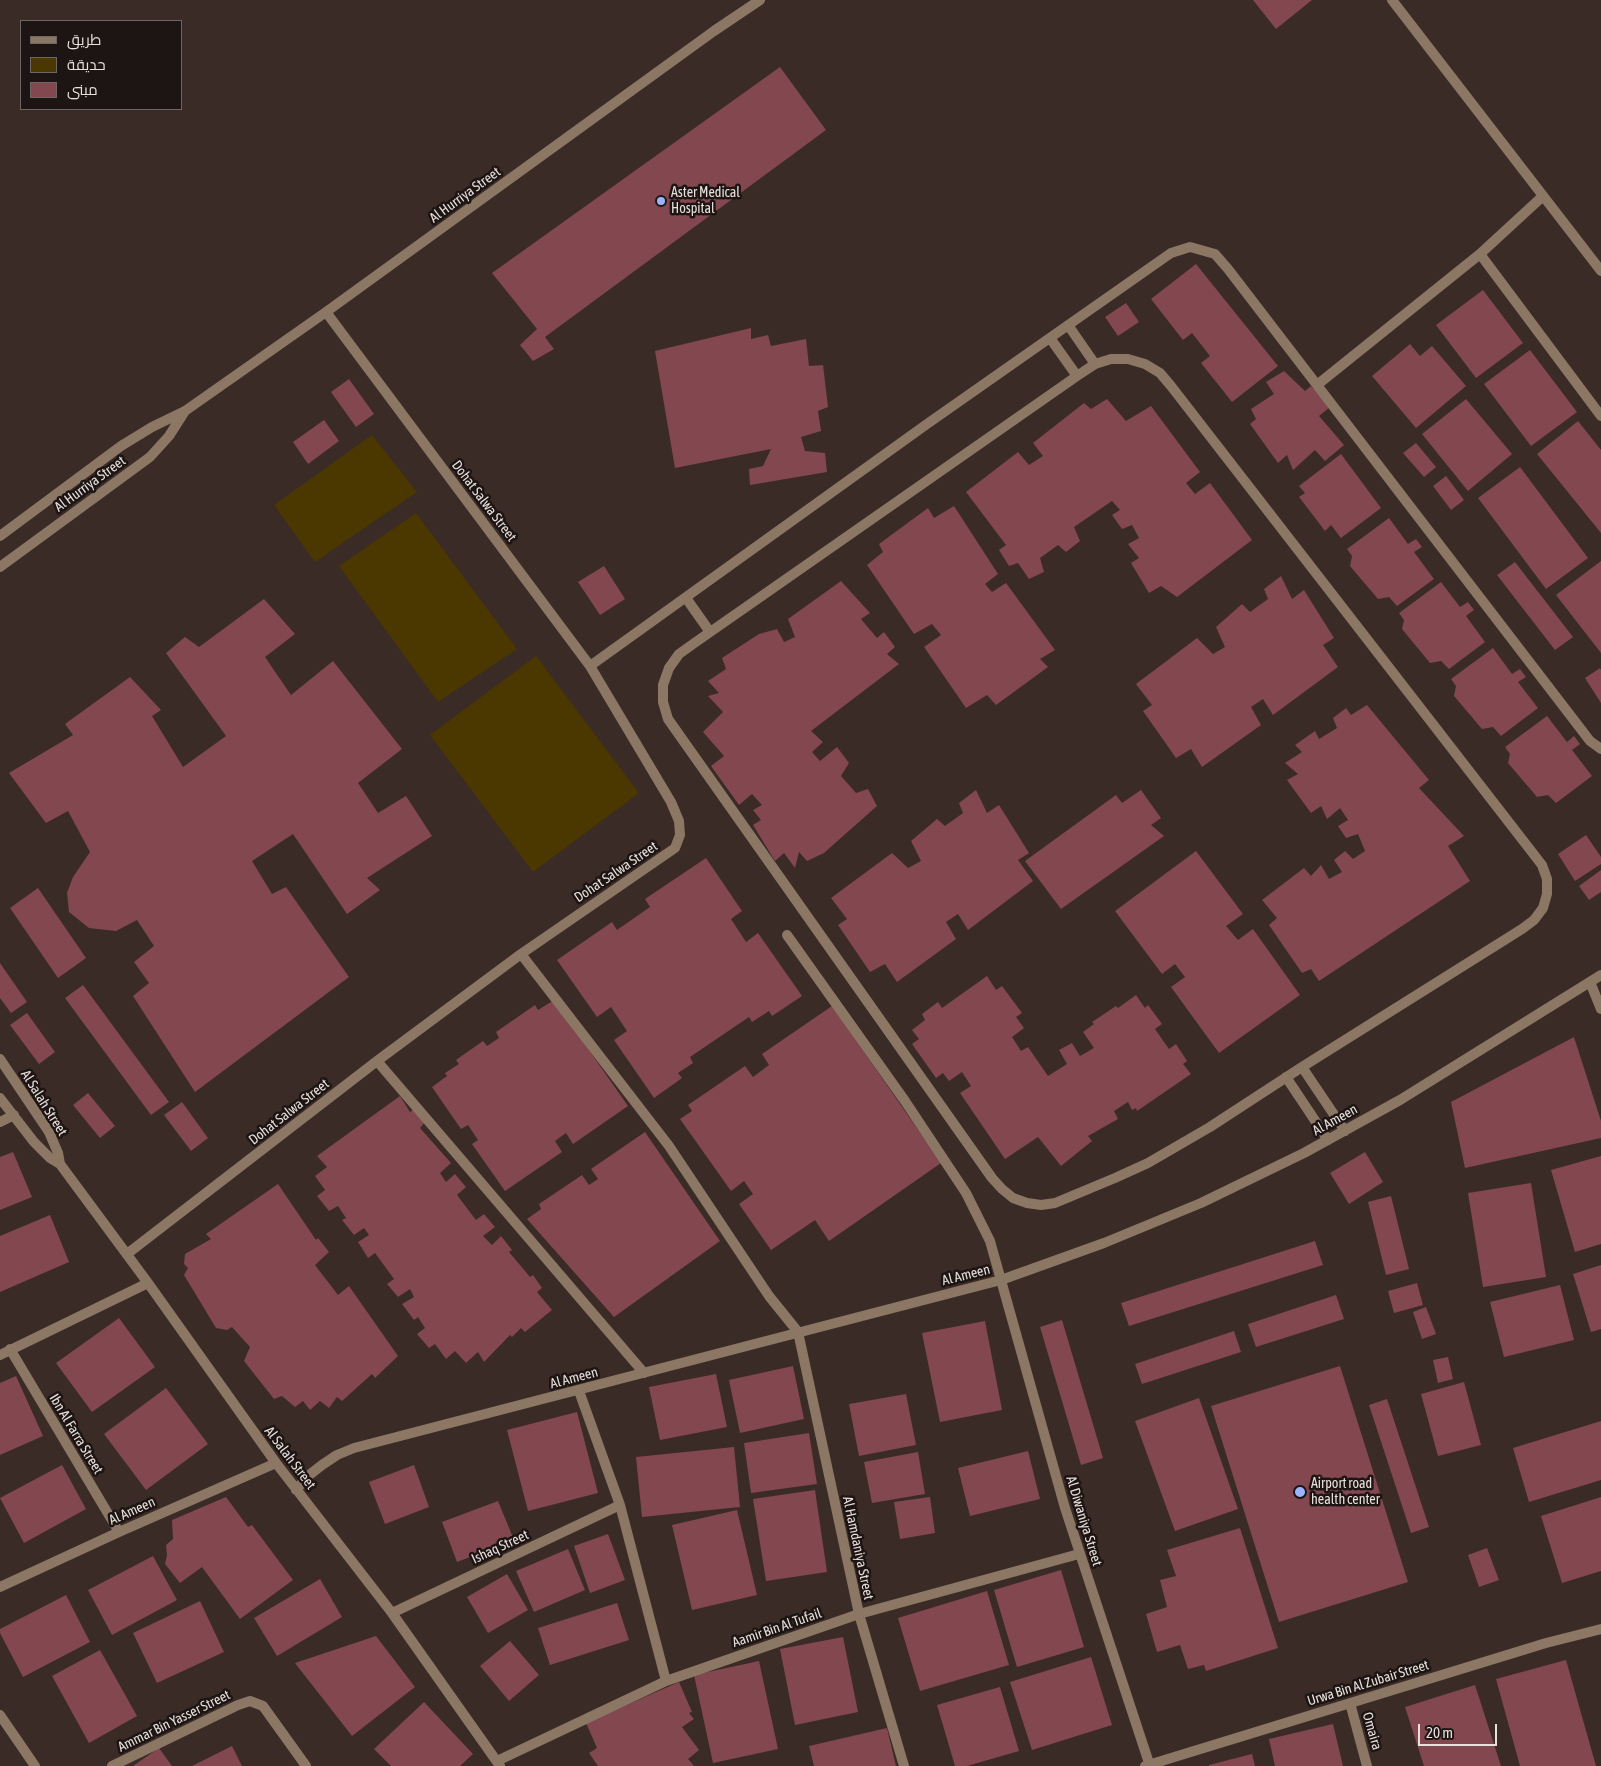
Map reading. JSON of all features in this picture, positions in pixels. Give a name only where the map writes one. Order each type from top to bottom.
[{"type":"street","name":"Al Hurriya Street","points":[[0,536],[121,446],[152,426],[185,411],[326,312],[714,31],[760,0]]},
{"type":"street","points":[[1392,0],[1601,271]]},
{"type":"street","points":[[1317,385],[1480,254],[1543,196]]},
{"type":"street","points":[[590,666],[927,424],[1171,253],[1190,247],[1215,254],[1228,269],[1590,741],[1601,748]]},
{"type":"street","points":[[1480,254],[1601,416]]},
{"type":"street","name":"Dohat Salwa Street","points":[[127,1254],[377,1061],[521,954],[675,848],[680,835],[679,821],[671,802],[590,666],[326,312]]},
{"type":"street","points":[[1068,325],[1095,364]]},
{"type":"street","points":[[1050,338],[1077,376]]},
{"type":"street","points":[[1111,359],[1128,359],[1145,364],[1160,373],[1542,865],[1547,879],[1547,894],[1542,908],[1534,920],[1180,1146],[1140,1166],[1055,1203],[1034,1204],[1013,1198],[1002,1189],[668,719],[663,702],[663,685],[669,668],[679,654],[1095,364],[1111,359]]},
{"type":"street","name":"Al Hurriya Street","points":[[0,567],[150,457],[169,436],[185,411]]},
{"type":"street","points":[[686,598],[710,632]]},
{"type":"street","name":"Al Diwaniya Street","points":[[787,936],[905,1101],[966,1194],[990,1241],[1079,1554],[1148,1765]]},
{"type":"street","points":[[521,954],[669,1146],[769,1296],[798,1332]]},
{"type":"street","name":"Al Ameen","points":[[296,1490],[322,1464],[354,1448],[1001,1280],[1152,1224],[1201,1203],[1345,1131],[1400,1100],[1601,975]]},
{"type":"street","points":[[1590,982],[1601,1010]]},
{"type":"street","name":"Al Salah Street","points":[[0,1059],[49,1132],[58,1153],[60,1164]]},
{"type":"street","points":[[377,1061],[644,1374]]},
{"type":"street","points":[[1302,1067],[1345,1131]]},
{"type":"street","points":[[1286,1077],[1328,1140]]},
{"type":"street","name":"Al Salah Street","points":[[0,1098],[38,1146],[60,1164],[148,1283],[276,1463],[392,1613],[499,1764]]},
{"type":"street","points":[[0,1122],[14,1116]]},
{"type":"street","points":[[0,1354],[148,1283]]},
{"type":"street","name":"Al Hamdaniya Street","points":[[798,1332],[859,1614],[904,1766]]},
{"type":"street","name":"Ibn Al Farra Street","points":[[10,1350],[119,1532]]},
{"type":"street","points":[[579,1391],[620,1506],[666,1681]]},
{"type":"street","name":"Al Ameen","points":[[0,1587],[276,1463]]},
{"type":"street","name":"Ishaq Street","points":[[392,1613],[620,1506]]},
{"type":"street","name":"Aamir Bin Al Tufail","points":[[499,1764],[666,1681],[859,1614],[1079,1554]]},
{"type":"street","name":"Urwa Bin Al Zubair Street","points":[[1148,1765],[1546,1643],[1601,1629]]},
{"type":"street","name":"Ammar Bin Yasser Street","points":[[112,1766],[250,1701],[263,1706],[306,1766]]},
{"type":"street","name":"Omaira","points":[[1350,1703],[1367,1766]]},
{"type":"street","points":[[0,1715],[36,1766]]},
{"type":"green space","points":[[372,435],[417,492],[315,562],[274,505]]},
{"type":"green space","points":[[416,513],[517,649],[438,702],[339,566]]},
{"type":"green space","points":[[536,656],[639,793],[533,872],[430,735]]},
{"type":"building","points":[[1253,0],[1312,0],[1276,29]]},
{"type":"building","name":"Aster Medical Hospital","points":[[780,67],[826,130],[545,337],[554,349],[533,361],[520,345],[537,329],[492,273]]},
{"type":"building","points":[[1196,264],[1278,366],[1232,402],[1201,363],[1210,356],[1192,333],[1183,340],[1151,299]]},
{"type":"building","points":[[1483,290],[1523,343],[1476,378],[1436,325]]},
{"type":"building","points":[[1126,303],[1139,322],[1118,336],[1105,317]]},
{"type":"building","points":[[751,328],[751,339],[768,335],[771,346],[806,339],[809,366],[823,365],[828,407],[818,411],[821,431],[801,437],[805,451],[825,453],[827,472],[750,485],[749,469],[763,466],[771,449],[675,468],[655,351]]},
{"type":"building","points":[[1410,344],[1420,356],[1432,346],[1466,386],[1416,428],[1372,376]]},
{"type":"building","points":[[1530,350],[1577,412],[1531,446],[1484,384]]},
{"type":"building","points":[[1284,371],[1305,391],[1311,386],[1330,407],[1319,416],[1344,445],[1325,461],[1315,450],[1293,470],[1287,455],[1278,463],[1250,424],[1256,419],[1251,409],[1274,394],[1266,382]]},
{"type":"building","points":[[349,379],[374,414],[356,427],[331,392]]},
{"type":"building","points":[[1107,399],[1126,421],[1151,406],[1200,472],[1186,483],[1195,494],[1210,483],[1252,540],[1177,597],[1161,586],[1149,593],[1131,563],[1139,558],[1128,544],[1139,538],[1132,525],[1122,529],[1112,515],[1120,510],[1112,501],[1074,527],[1080,541],[1066,552],[1058,545],[1040,558],[1044,572],[1029,579],[1018,563],[1009,566],[999,550],[1006,545],[966,492],[1018,452],[1029,465],[1043,456],[1033,443],[1084,403],[1091,409]]},
{"type":"building","points":[[1466,399],[1512,454],[1468,491],[1422,434]]},
{"type":"building","points":[[324,420],[339,441],[308,464],[293,442]]},
{"type":"building","points":[[1578,421],[1601,450],[1601,533],[1537,454]]},
{"type":"building","points":[[1416,443],[1436,467],[1424,477],[1403,453]]},
{"type":"building","points":[[1341,454],[1381,508],[1341,538],[1331,525],[1325,531],[1299,497],[1305,493],[1299,486]]},
{"type":"building","points":[[1520,467],[1588,558],[1546,589],[1478,498]]},
{"type":"building","points":[[1446,476],[1464,500],[1451,510],[1433,486]]},
{"type":"building","points":[[954,506],[998,574],[985,584],[992,592],[1006,583],[1055,650],[1040,659],[1048,667],[996,705],[987,695],[966,708],[924,647],[941,635],[932,624],[914,634],[867,565],[883,552],[879,544],[928,508],[934,518]]},
{"type":"building","points":[[1389,518],[1408,544],[1416,539],[1422,547],[1414,552],[1434,579],[1397,606],[1389,597],[1378,599],[1350,566],[1352,556],[1347,549]]},
{"type":"building","points":[[1601,561],[1601,653],[1556,595]]},
{"type":"building","points":[[1515,562],[1573,637],[1555,650],[1497,575]]},
{"type":"building","points":[[604,566],[625,599],[600,615],[578,582]]},
{"type":"building","points":[[1281,576],[1292,599],[1304,590],[1334,638],[1323,645],[1338,667],[1273,715],[1263,699],[1251,707],[1261,725],[1202,767],[1191,749],[1176,758],[1143,711],[1152,705],[1136,684],[1197,638],[1213,654],[1225,647],[1216,627],[1242,604],[1250,612],[1268,599],[1264,589]]},
{"type":"building","points":[[841,581],[870,613],[861,619],[877,638],[884,632],[895,647],[887,654],[899,664],[811,731],[823,742],[812,752],[820,761],[837,747],[849,763],[841,776],[856,793],[868,789],[877,806],[824,853],[807,861],[799,852],[795,868],[784,853],[775,861],[753,825],[761,820],[753,810],[762,805],[752,794],[739,805],[711,766],[724,756],[703,732],[723,712],[708,696],[719,693],[708,681],[726,669],[722,658],[759,634],[777,629],[784,642],[795,637],[788,619]]},
{"type":"building","points":[[1441,582],[1460,607],[1468,602],[1474,610],[1466,616],[1485,642],[1449,669],[1441,661],[1430,663],[1402,629],[1404,620],[1399,613]]},
{"type":"building","points":[[264,599],[295,634],[265,657],[291,695],[333,661],[402,749],[358,783],[378,813],[406,796],[432,836],[367,878],[380,890],[347,914],[293,834],[252,861],[272,894],[286,887],[349,977],[195,1092],[133,996],[149,983],[134,962],[154,946],[137,920],[116,931],[89,928],[69,912],[67,893],[73,877],[90,852],[68,811],[46,823],[9,773],[73,735],[65,724],[130,677],[161,710],[152,716],[183,767],[226,736],[166,653],[185,637],[199,647]]},
{"type":"building","points":[[1493,648],[1512,674],[1520,669],[1526,677],[1518,682],[1538,708],[1501,736],[1493,727],[1482,729],[1454,696],[1456,686],[1451,679]]},
{"type":"building","points":[[1600,668],[1601,670],[1601,703],[1585,678]]},
{"type":"building","points":[[1367,705],[1429,780],[1419,788],[1464,836],[1448,846],[1470,881],[1319,981],[1311,969],[1302,973],[1269,925],[1277,918],[1262,900],[1304,868],[1311,876],[1321,865],[1329,879],[1342,872],[1334,860],[1345,851],[1353,859],[1365,851],[1358,834],[1346,838],[1338,826],[1348,820],[1340,808],[1327,819],[1321,806],[1311,813],[1287,780],[1298,774],[1285,763],[1302,752],[1295,745],[1315,731],[1319,739],[1337,728],[1333,718],[1346,708],[1351,715]]},
{"type":"building","points":[[1547,716],[1567,742],[1574,736],[1580,744],[1572,750],[1592,776],[1556,803],[1548,795],[1537,797],[1508,763],[1510,754],[1505,747]]},
{"type":"building","points":[[976,790],[987,813],[999,805],[1029,853],[1018,860],[1033,881],[968,930],[958,914],[946,922],[956,939],[897,982],[885,964],[870,972],[838,925],[847,919],[831,898],[892,853],[908,868],[921,861],[911,841],[937,819],[945,826],[963,813],[959,803]]},
{"type":"building","points":[[1141,790],[1161,818],[1151,825],[1164,836],[1061,909],[1025,861],[1116,795],[1122,803]]},
{"type":"building","points":[[1586,835],[1601,857],[1601,864],[1575,881],[1558,854]]},
{"type":"building","points":[[1196,851],[1243,914],[1226,926],[1238,940],[1253,929],[1300,995],[1219,1053],[1171,987],[1185,977],[1175,964],[1162,974],[1115,911]]},
{"type":"building","points":[[706,858],[742,911],[731,919],[746,942],[758,933],[802,996],[772,1016],[769,1011],[752,1022],[749,1017],[690,1057],[693,1063],[678,1073],[682,1078],[654,1098],[614,1040],[627,1031],[611,1007],[597,1017],[557,960],[612,922],[617,930],[650,907],[645,899]]},
{"type":"building","points":[[1601,870],[1601,892],[1589,900],[1579,886]]},
{"type":"building","points":[[38,888],[86,958],[58,978],[10,908]]},
{"type":"building","points":[[0,963],[27,1002],[11,1013],[0,998]]},
{"type":"building","points":[[987,976],[996,990],[1002,986],[1022,1013],[1016,1017],[1024,1028],[1012,1037],[1021,1051],[1028,1047],[1048,1076],[1067,1064],[1059,1050],[1072,1043],[1080,1056],[1094,1048],[1083,1032],[1094,1024],[1092,1022],[1116,1006],[1118,1008],[1136,995],[1145,1008],[1148,1005],[1162,1024],[1155,1029],[1169,1049],[1176,1044],[1187,1061],[1183,1064],[1191,1074],[1137,1111],[1136,1108],[1132,1110],[1128,1102],[1114,1111],[1118,1119],[1088,1136],[1092,1141],[1061,1166],[1038,1137],[1005,1159],[960,1093],[971,1086],[962,1072],[949,1081],[943,1073],[936,1078],[912,1044],[919,1039],[912,1030],[925,1020],[922,1014],[938,1002],[942,1008]]},
{"type":"building","points":[[83,985],[169,1102],[151,1115],[65,998]]},
{"type":"building","points":[[554,1000],[628,1106],[573,1144],[566,1133],[555,1141],[562,1152],[505,1191],[472,1144],[478,1140],[468,1125],[461,1129],[432,1087],[447,1076],[445,1073],[459,1064],[456,1060],[483,1041],[487,1046],[499,1038],[496,1032],[535,1005],[538,1010]]},
{"type":"building","points":[[832,1006],[941,1163],[829,1241],[815,1220],[771,1250],[739,1204],[753,1194],[744,1181],[731,1191],[680,1119],[692,1111],[688,1105],[745,1066],[753,1077],[769,1065],[762,1054]]},
{"type":"building","points":[[27,1013],[55,1052],[39,1064],[10,1025]]},
{"type":"building","points":[[1574,1037],[1601,1121],[1601,1138],[1465,1168],[1451,1102]]},
{"type":"building","points":[[88,1093],[115,1126],[100,1138],[73,1105]]},
{"type":"building","points":[[400,1096],[410,1112],[414,1109],[425,1122],[420,1128],[451,1163],[440,1173],[446,1182],[455,1174],[466,1187],[457,1195],[476,1220],[484,1214],[495,1227],[483,1236],[492,1245],[501,1236],[512,1250],[509,1252],[530,1277],[533,1275],[542,1288],[537,1292],[552,1310],[525,1332],[521,1328],[512,1337],[510,1335],[484,1362],[478,1352],[466,1363],[455,1351],[446,1359],[435,1344],[429,1348],[417,1334],[425,1328],[418,1317],[414,1320],[402,1304],[414,1297],[410,1289],[398,1297],[387,1284],[394,1279],[375,1253],[368,1258],[358,1242],[369,1235],[364,1228],[354,1235],[342,1220],[346,1218],[338,1206],[329,1211],[317,1196],[325,1190],[315,1176],[327,1167],[317,1156]]},
{"type":"building","points":[[182,1102],[208,1138],[191,1151],[164,1115]]},
{"type":"building","points":[[645,1132],[720,1241],[614,1317],[527,1219],[541,1209],[539,1204],[582,1175],[589,1185],[598,1179],[591,1169]]},
{"type":"building","points":[[13,1152],[32,1197],[0,1210],[0,1157]]},
{"type":"building","points":[[1365,1152],[1383,1182],[1349,1204],[1330,1173]]},
{"type":"building","points":[[1601,1156],[1601,1244],[1575,1252],[1551,1170]]},
{"type":"building","points":[[1531,1183],[1546,1277],[1483,1287],[1468,1193]]},
{"type":"building","points":[[278,1184],[316,1240],[318,1238],[329,1252],[315,1265],[338,1295],[349,1286],[398,1356],[375,1378],[372,1374],[342,1401],[337,1397],[329,1408],[320,1401],[310,1410],[303,1401],[295,1407],[282,1396],[274,1399],[244,1361],[250,1347],[232,1327],[227,1330],[216,1328],[184,1275],[188,1268],[184,1264],[185,1254],[211,1239],[206,1234]]},
{"type":"building","points":[[1391,1196],[1409,1269],[1386,1275],[1368,1202]]},
{"type":"building","points":[[50,1215],[69,1262],[0,1292],[0,1236]]},
{"type":"building","points":[[1315,1241],[1323,1265],[1129,1326],[1121,1303]]},
{"type":"building","points":[[1601,1265],[1601,1329],[1591,1332],[1573,1274]]},
{"type":"building","points":[[1417,1283],[1423,1305],[1394,1313],[1388,1291]]},
{"type":"building","points":[[1560,1285],[1574,1340],[1504,1357],[1490,1302]]},
{"type":"building","points":[[1336,1295],[1344,1319],[1256,1347],[1248,1324]]},
{"type":"building","points":[[1426,1307],[1436,1334],[1422,1339],[1413,1312]]},
{"type":"building","points":[[119,1318],[155,1367],[92,1412],[56,1363]]},
{"type":"building","points":[[1062,1320],[1103,1458],[1081,1465],[1040,1327]]},
{"type":"building","points":[[985,1321],[1002,1410],[940,1422],[922,1333]]},
{"type":"building","points":[[1234,1331],[1241,1352],[1142,1384],[1135,1364]]},
{"type":"building","points":[[1448,1357],[1453,1379],[1438,1383],[1433,1360]]},
{"type":"building","points":[[793,1366],[804,1419],[740,1433],[729,1380]]},
{"type":"building","points":[[1340,1366],[1408,1582],[1279,1622],[1211,1406]]},
{"type":"building","points":[[716,1374],[727,1427],[660,1440],[649,1387]]},
{"type":"building","points":[[16,1376],[43,1436],[0,1455],[0,1383]]},
{"type":"building","points":[[1464,1382],[1481,1445],[1438,1456],[1421,1394]]},
{"type":"building","points":[[166,1388],[208,1444],[146,1490],[104,1434]]},
{"type":"building","points":[[906,1394],[916,1445],[859,1456],[849,1404]]},
{"type":"building","points":[[1199,1398],[1238,1509],[1175,1531],[1135,1421]]},
{"type":"building","points":[[1387,1399],[1429,1527],[1411,1533],[1369,1405]]},
{"type":"building","points":[[577,1412],[598,1493],[528,1511],[507,1430]]},
{"type":"building","points":[[1601,1421],[1601,1480],[1529,1502],[1513,1448]]},
{"type":"building","points":[[809,1433],[817,1484],[751,1493],[744,1443]]},
{"type":"building","points":[[734,1447],[740,1507],[642,1517],[636,1457]]},
{"type":"building","points":[[1028,1451],[1040,1499],[970,1516],[958,1468]]},
{"type":"building","points":[[918,1452],[925,1494],[872,1503],[864,1462]]},
{"type":"building","points":[[62,1465],[86,1509],[24,1543],[0,1498]]},
{"type":"building","points":[[414,1465],[429,1507],[385,1524],[369,1482]]},
{"type":"building","points":[[815,1490],[827,1572],[766,1581],[753,1499]]},
{"type":"building","points":[[226,1497],[248,1527],[252,1525],[293,1580],[240,1619],[202,1567],[180,1583],[165,1564],[167,1555],[166,1545],[173,1539],[172,1520]]},
{"type":"building","points":[[930,1497],[935,1533],[900,1539],[894,1502]]},
{"type":"building","points":[[1601,1497],[1601,1571],[1562,1583],[1541,1516]]},
{"type":"building","points":[[498,1501],[514,1540],[457,1562],[442,1522]]},
{"type":"building","points":[[737,1510],[757,1595],[692,1610],[672,1525]]},
{"type":"building","points":[[1240,1528],[1278,1648],[1206,1671],[1204,1665],[1188,1669],[1180,1645],[1157,1652],[1146,1614],[1167,1607],[1160,1580],[1176,1576],[1167,1550]]},
{"type":"building","points":[[608,1534],[625,1580],[590,1593],[574,1546]]},
{"type":"building","points":[[1487,1548],[1499,1580],[1479,1587],[1468,1555]]},
{"type":"building","points":[[568,1549],[585,1590],[534,1612],[516,1571]]},
{"type":"building","points":[[153,1556],[177,1600],[112,1635],[88,1590]]},
{"type":"building","points":[[1061,1570],[1084,1647],[1017,1667],[994,1590]]},
{"type":"building","points":[[507,1574],[528,1610],[488,1633],[467,1597]]},
{"type":"building","points":[[320,1579],[342,1617],[277,1656],[254,1618]]},
{"type":"building","points":[[987,1591],[1009,1665],[920,1691],[898,1618]]},
{"type":"building","points":[[66,1595],[90,1642],[23,1677],[0,1633],[0,1629]]},
{"type":"building","points":[[200,1601],[224,1652],[157,1683],[133,1633]]},
{"type":"building","points":[[617,1603],[629,1640],[550,1665],[538,1628]]},
{"type":"building","points":[[376,1636],[415,1687],[352,1736],[295,1663]]},
{"type":"building","points":[[843,1637],[858,1712],[795,1725],[780,1649]]},
{"type":"building","points":[[510,1641],[539,1675],[509,1701],[480,1666]]},
{"type":"building","points":[[100,1650],[137,1716],[89,1743],[52,1676]]},
{"type":"building","points":[[1091,1657],[1112,1725],[1032,1750],[1010,1682]]},
{"type":"building","points":[[1566,1660],[1596,1766],[1520,1766],[1496,1679]]},
{"type":"building","points":[[759,1661],[778,1749],[713,1763],[694,1675]]},
{"type":"building","points":[[679,1682],[692,1712],[689,1713],[694,1719],[682,1727],[699,1750],[688,1759],[694,1766],[598,1766],[589,1753],[597,1748],[586,1723]]},
{"type":"building","points":[[1475,1685],[1501,1766],[1424,1766],[1405,1707]]},
{"type":"building","points":[[1000,1687],[1019,1751],[967,1766],[955,1766],[937,1705]]},
{"type":"building","points":[[424,1702],[473,1754],[460,1766],[391,1766],[374,1749]]},
{"type":"building","points":[[1333,1724],[1343,1766],[1275,1766],[1269,1739]]},
{"type":"building","points":[[887,1728],[896,1766],[814,1766],[809,1746]]},
{"type":"building","points":[[232,1746],[242,1766],[192,1766]]},
{"type":"building","points":[[159,1748],[172,1766],[133,1766]]},
{"type":"building","points":[[1252,1754],[1255,1766],[1209,1766],[1209,1765]]},
{"type":"place","name":"Aster Medical Hospital","points":[[661,201]]},
{"type":"place","name":"Airport road health center","points":[[1300,1492]]}]
